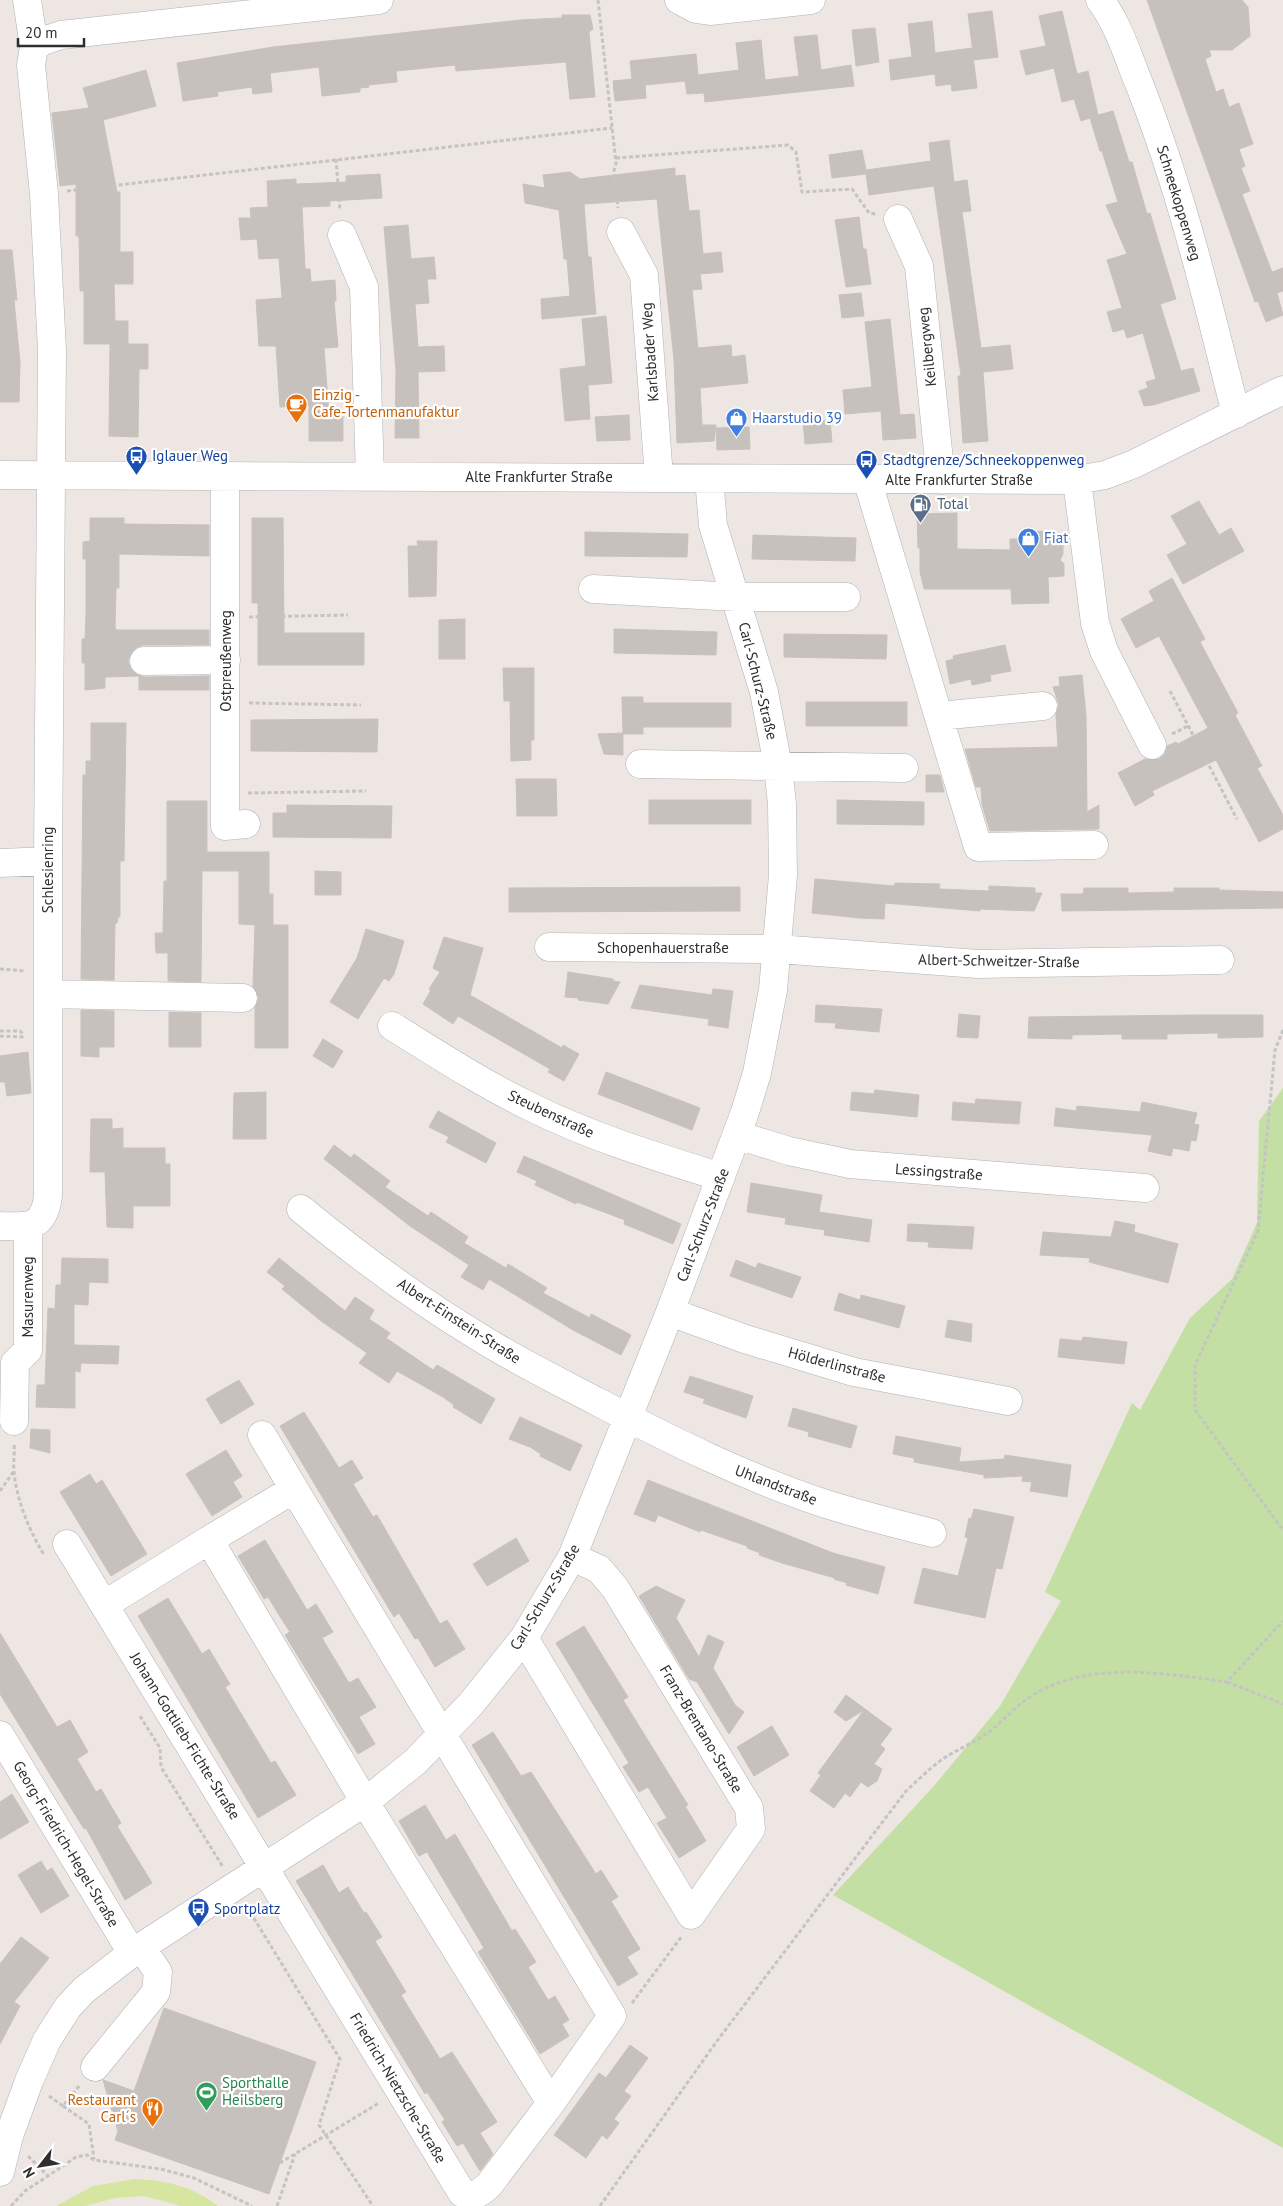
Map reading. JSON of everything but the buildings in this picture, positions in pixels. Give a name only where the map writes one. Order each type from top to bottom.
[{"type":"street","points":[[27,0],[34,47],[31,65],[44,194],[52,340],[52,476]]},
{"type":"street","points":[[34,47],[42,41],[61,35],[370,0]]},
{"type":"street","points":[[679,0],[696,8],[722,11],[811,0]]},
{"type":"street","name":"Schneekoppenweg","points":[[1100,0],[1113,20],[1126,50],[1149,109],[1180,201],[1194,248],[1236,414]]},
{"type":"street","name":"Keilbergweg","points":[[898,219],[919,266],[941,480]]},
{"type":"street","name":"Karlsbader Weg","points":[[621,232],[644,275],[659,478]]},
{"type":"street","points":[[342,235],[364,287],[370,476]]},
{"type":"street","name":"Alte Frankfurter Straße","points":[[0,475],[1077,480],[1116,471],[1283,390]]},
{"type":"street","name":"Ostpreußenweg","points":[[225,475],[226,826],[246,824]]},
{"type":"street","name":"Schlesienring","points":[[28,1227],[40,1220],[47,1208],[48,1196],[48,861],[52,476]]},
{"type":"street","name":"Carl-Schurz-Straße","points":[[0,2172],[5,2134],[47,2040],[68,2007],[102,1974],[136,1950],[365,1802],[397,1777],[443,1736],[524,1638],[572,1557],[670,1312],[737,1135],[757,1073],[773,990],[778,949],[783,844],[778,766],[764,692],[713,525],[709,479]]},
{"type":"street","points":[[867,480],[978,847],[1094,845]]},
{"type":"street","points":[[1077,480],[1095,623],[1108,659],[1152,745]]},
{"type":"street","points":[[593,589],[736,597],[846,597]]},
{"type":"street","points":[[144,661],[226,660]]},
{"type":"street","points":[[939,716],[1043,706]]},
{"type":"street","points":[[640,764],[904,768]]},
{"type":"street","points":[[0,863],[48,861]]},
{"type":"street","name":"Schopenhauerstraße","points":[[549,947],[778,949]]},
{"type":"street","name":"Albert-Schweitzer-Straße","points":[[778,949],[978,964],[1220,960]]},
{"type":"street","points":[[48,994],[243,998]]},
{"type":"street","name":"Steubenstraße","points":[[392,1026],[460,1068],[531,1107],[628,1148],[721,1177]]},
{"type":"street","name":"Lessingstraße","points":[[737,1135],[822,1159],[870,1167],[1145,1188]]},
{"type":"street","name":"Albert-Einstein-Straße","points":[[301,1209],[345,1245],[446,1317],[507,1354],[628,1418]]},
{"type":"street","points":[[0,1226],[28,1227]]},
{"type":"street","name":"Masurenweg","points":[[14,1422],[15,1363],[28,1350],[28,1227]]},
{"type":"street","name":"Hölderlinstraße","points":[[670,1312],[745,1339],[854,1372],[1008,1401]]},
{"type":"street","name":"Uhlandstraße","points":[[628,1418],[749,1475],[826,1504],[932,1533]]},
{"type":"street","points":[[262,1435],[612,2016]]},
{"type":"street","points":[[104,1605],[294,1489]]},
{"type":"street","points":[[209,1540],[365,1802],[551,2103]]},
{"type":"street","name":"Johann-Gottlieb-Fichte-Straße","points":[[57,1551],[104,1605],[266,1867]]},
{"type":"street","name":"Franz-Brentano-Straße","points":[[572,1557],[599,1569],[615,1588],[749,1808],[751,1829],[691,1915]]},
{"type":"street","points":[[524,1638],[691,1915]]},
{"type":"street","name":"Georg-Friedrich-Hegel-Straße","points":[[0,1735],[136,1950],[158,1972],[156,1992],[95,2067]]},
{"type":"street","name":"Friedrich-Nietzsche-Straße","points":[[266,1867],[462,2193],[472,2196],[479,2194],[489,2185],[551,2103],[612,2016]]},
{"type":"path","points":[[598,0],[616,158],[614,171],[621,232]]},
{"type":"path","points":[[44,194],[612,128]]},
{"type":"path","points":[[616,158],[788,145],[796,152],[802,192],[852,188],[869,213],[898,219]]},
{"type":"path","points":[[336,159],[342,235]]},
{"type":"path","points":[[226,617],[348,615]]},
{"type":"path","points":[[1170,691],[1237,820]]},
{"type":"path","points":[[226,703],[361,705]]},
{"type":"path","points":[[225,794],[366,791]]},
{"type":"path","points":[[1283,1030],[1275,1050],[1258,1231],[1195,1365],[1195,1410],[1283,1530]]},
{"type":"path","points":[[0,1031],[20,1031],[24,1037]]},
{"type":"path","points":[[0,1036],[19,1036]]},
{"type":"path","points":[[14,1422],[14,1471],[31,1534],[57,1551]]},
{"type":"path","points":[[0,1491],[14,1471]]},
{"type":"path","points":[[1226,1682],[1283,1621]]},
{"type":"path","points":[[600,2206],[717,2041],[906,1792],[941,1761],[988,1733],[1029,1697],[1049,1686],[1068,1680],[1117,1672],[1153,1672],[1226,1682],[1283,1704]]},
{"type":"path","points":[[135,1708],[160,1748],[161,1768],[340,2059],[319,2125],[372,2206]]},
{"type":"path","points":[[612,2016],[623,2016],[686,1930],[691,1915]]},
{"type":"path","points":[[63,2106],[95,2067]]},
{"type":"path","points":[[28,2081],[89,2124],[94,2160]]},
{"type":"path","points":[[280,2163],[399,2090]]},
{"type":"path","points":[[277,2206],[295,2154]]},
{"type":"path","points":[[11,2206],[25,2191],[76,2157],[87,2155],[94,2160],[161,2168],[194,2178],[252,2206]]},
{"type":"path","points":[[37,2165],[48,2176]]},
{"type":"green space","points":[[1283,1088],[1283,2148],[833,1895],[934,1786],[1000,1706],[1061,1601],[1045,1592],[1132,1403],[1140,1410],[1190,1318],[1232,1279],[1257,1223],[1259,1121]]},
{"type":"green space","points":[[135,2179],[169,2183],[189,2189],[218,2206],[181,2206],[144,2196],[115,2198],[86,2206],[56,2206],[93,2186]]},
{"type":"place","name":"Einzig - Cafe-Tortenmanufaktur","points":[[297,423]]},
{"type":"place","name":"Haarstudio 39","points":[[736,437]]},
{"type":"place","name":"Iglauer Weg","points":[[136,475]]},
{"type":"place","name":"Stadtgrenze/Schneekoppenweg","points":[[867,479]]},
{"type":"place","name":"Total","points":[[921,523]]},
{"type":"place","name":"Fiat","points":[[1028,557]]},
{"type":"place","name":"Sportplatz","points":[[198,1928]]},
{"type":"place","name":"Sporthalle Heilsberg","points":[[206,2111]]},
{"type":"place","name":"Restaurant Carl´s","points":[[152,2128]]}]
